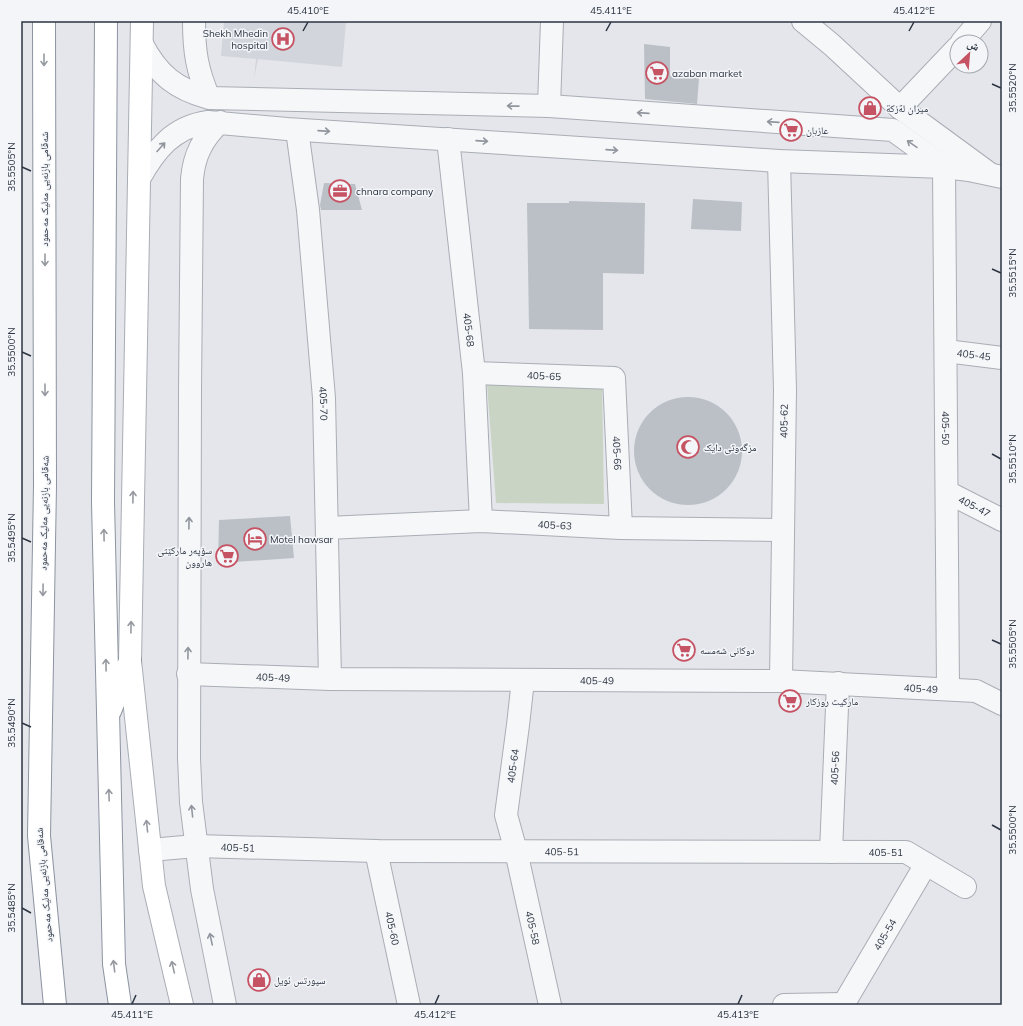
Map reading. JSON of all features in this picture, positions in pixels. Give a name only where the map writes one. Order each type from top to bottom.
[{"type":"main road","name":"شەقامی بازنەیی مەلیک مەحمود","points":[[44,21],[45,486],[39,836],[55,1005]]},
{"type":"main road","points":[[106,21],[103,502],[114,964],[120,1005]]},
{"type":"main road","points":[[142,21],[130,661],[154,886],[182,1005]]},
{"type":"main road","points":[[107,719],[130,661]]},
{"type":"street","points":[[194,21],[197,61],[203,84],[209,98]]},
{"type":"street","points":[[549,106],[552,21]]},
{"type":"street","points":[[803,21],[832,45],[900,108],[996,176]]},
{"type":"street","points":[[969,34],[980,21]]},
{"type":"street","points":[[142,44],[149,58],[168,80],[181,88],[209,98],[549,106],[892,130],[944,166]]},
{"type":"street","points":[[900,108],[949,56]]},
{"type":"street","points":[[139,179],[154,155],[174,134],[196,123],[208,122],[297,130],[779,161],[944,166],[996,176]]},
{"type":"street","points":[[220,122],[205,138],[200,147],[195,157],[192,178],[188,674],[189,758],[196,846],[209,931],[224,1005]]},
{"type":"street","name":"405-70","points":[[297,130],[308,210],[324,398],[330,679]]},
{"type":"street","name":"405-68","points":[[448,139],[474,373],[481,521]]},
{"type":"street","name":"405-62","points":[[779,161],[785,390],[781,681]]},
{"type":"street","name":"405-50","points":[[944,166],[948,689]]},
{"type":"street","name":"405-45","points":[[946,351],[1002,358]]},
{"type":"street","name":"405-65","points":[[474,373],[614,378]]},
{"type":"street","name":"405-66","points":[[614,378],[621,528]]},
{"type":"street","name":"405-47","points":[[947,492],[1002,520]]},
{"type":"street","name":"405-63","points":[[327,528],[481,521],[621,528],[783,530]]},
{"type":"street","name":"405-49","points":[[188,674],[330,679],[781,681],[838,683],[976,691],[1002,704]]},
{"type":"street","name":"405-64","points":[[516,851],[506,815],[523,680]]},
{"type":"street","name":"405-56","points":[[831,852],[838,683]]},
{"type":"street","name":"405-51","points":[[150,850],[196,846],[376,851],[906,852],[965,887]]},
{"type":"street","name":"405-60","points":[[376,851],[409,1005]]},
{"type":"street","name":"405-58","points":[[516,851],[550,1005]]},
{"type":"street","name":"405-54","points":[[843,1004],[926,864]]},
{"type":"street","points":[[784,1005],[843,1004]]},
{"type":"shaded area","name":"Shekh Mhedin hospital","points":[[224,21],[322,21],[346,23],[342,67],[258,59],[254,78],[256,59],[221,56]]},
{"type":"green space","points":[[487,384],[602,384],[604,504],[496,503]]},
{"type":"building","name":"azaban market","points":[[644,44],[670,47],[670,76],[699,78],[697,104],[645,99]]},
{"type":"building","name":"chnara company","points":[[324,183],[355,184],[362,210],[321,210],[320,205]]},
{"type":"building","points":[[693,199],[742,202],[741,231],[691,229]]},
{"type":"building","points":[[569,201],[645,203],[644,274],[603,273],[603,330],[529,329],[527,203],[569,203]]},
{"type":"building","name":"مزگەوتی دایک","points":[[688,397],[709,401],[726,413],[738,430],[742,451],[738,472],[726,489],[709,501],[688,505],[667,501],[650,489],[638,472],[634,451],[638,430],[650,413],[667,401]]},
{"type":"building","name":"Motel hawsar","points":[[290,516],[294,558],[218,563],[219,520]]},
{"type":"place","name":"Shekh Mhedin hospital","points":[[283,39]]},
{"type":"place","name":"azaban market","points":[[657,73]]},
{"type":"place","name":"ميران لةزكة","points":[[870,108]]},
{"type":"place","name":"عازبان","points":[[791,130]]},
{"type":"place","name":"chnara company","points":[[340,191]]},
{"type":"place","name":"مزگەوتی دایک","points":[[688,447]]},
{"type":"place","name":"Motel hawsar","points":[[255,539]]},
{"type":"place","name":"سۆپەر ماركێتی هاروون","points":[[227,556]]},
{"type":"place","name":"دوکانی شەمسە","points":[[684,650]]},
{"type":"place","name":"ماركيت روزكار","points":[[790,701]]},
{"type":"place","name":"سپورتس ئويل","points":[[259,980]]}]
